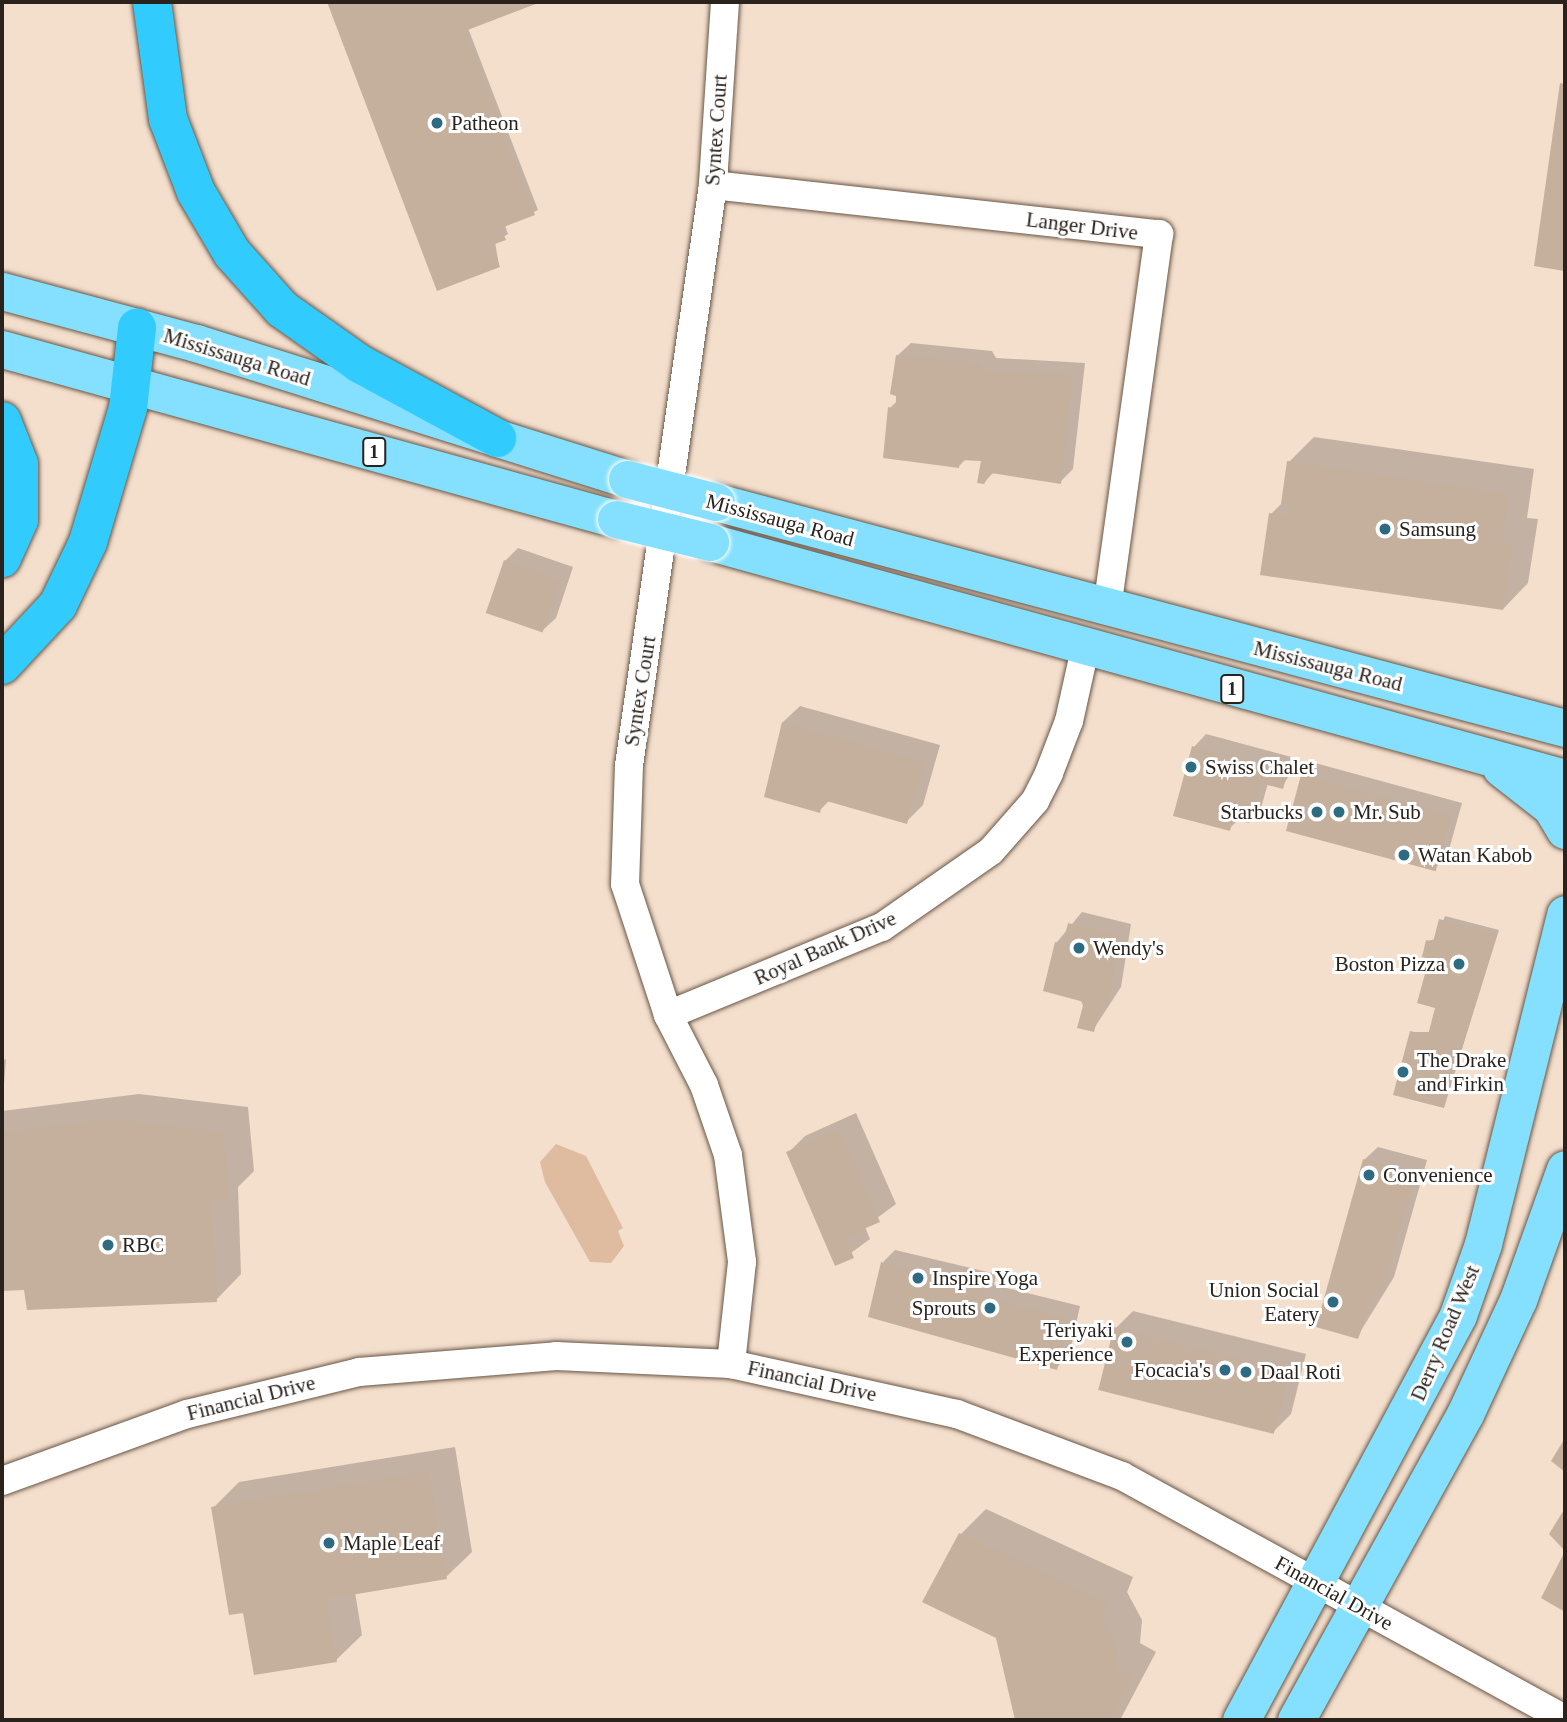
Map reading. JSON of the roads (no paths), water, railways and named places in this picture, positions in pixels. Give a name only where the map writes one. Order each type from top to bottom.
[{"type":"highway","points":[[152,2],[168,119],[196,192],[232,253],[282,309],[349,356],[497,438]]},
{"type":"highway","points":[[2,665],[58,605],[82,555],[132,384],[137,328]]},
{"type":"highway","points":[[2,421],[19,464],[19,509],[2,558]]},
{"type":"main road","name":"Mississauga Road","points":[[2,291],[137,328],[628,479],[1107,609],[1565,728]]},
{"type":"main road","name":"Mississauga Road","points":[[2,349],[615,519],[710,542],[1085,649],[1565,778]]},
{"type":"main road","points":[[1472,703],[1565,704]]},
{"type":"main road","points":[[1489,759],[1551,807],[1565,830]]},
{"type":"main road","name":"Derry Road West","points":[[1241,1720],[1458,1315],[1483,1244],[1565,914]]},
{"type":"main road","points":[[1296,1720],[1465,1414],[1518,1300],[1565,1169]]},
{"type":"street","name":"Syntex Court","points":[[725,2],[713,186],[629,765],[625,884],[668,1015],[704,1085],[740,1217],[741,1297],[731,1364]]},
{"type":"street","name":"Langer Drive","points":[[713,186],[1159,234],[1107,609]]},
{"type":"street","name":"Royal Bank Drive","points":[[668,1015],[882,927],[991,851],[1035,801],[1049,773],[1069,721],[1085,649]]},
{"type":"street","name":"Financial Drive","points":[[2,1481],[187,1414],[359,1372],[556,1356],[731,1364],[957,1414],[1064,1452],[1317,1582],[1565,1720]]},
{"type":"place","name":"Patheon","points":[[437,123]]},
{"type":"place","name":"Samsung","points":[[1385,529]]},
{"type":"place","name":"Swiss Chalet","points":[[1191,767]]},
{"type":"place","name":"Starbucks","points":[[1317,812]]},
{"type":"place","name":"Mr. Sub","points":[[1339,812]]},
{"type":"place","name":"Watan Kabob","points":[[1404,855]]},
{"type":"place","name":"Wendy's","points":[[1079,948]]},
{"type":"place","name":"Boston Pizza","points":[[1459,964]]},
{"type":"place","name":"The Drake and Firkin","points":[[1403,1072]]},
{"type":"place","name":"Convenience","points":[[1369,1175]]},
{"type":"place","name":"RBC","points":[[108,1245]]},
{"type":"place","name":"Inspire Yoga","points":[[918,1278]]},
{"type":"place","name":"Union Social Eatery","points":[[1333,1302]]},
{"type":"place","name":"Sprouts","points":[[990,1308]]},
{"type":"place","name":"Teriyaki Experience","points":[[1127,1342]]},
{"type":"place","name":"Focacia's","points":[[1225,1370]]},
{"type":"place","name":"Daal Roti","points":[[1246,1372]]},
{"type":"place","name":"Maple Leaf","points":[[329,1543]]}]
